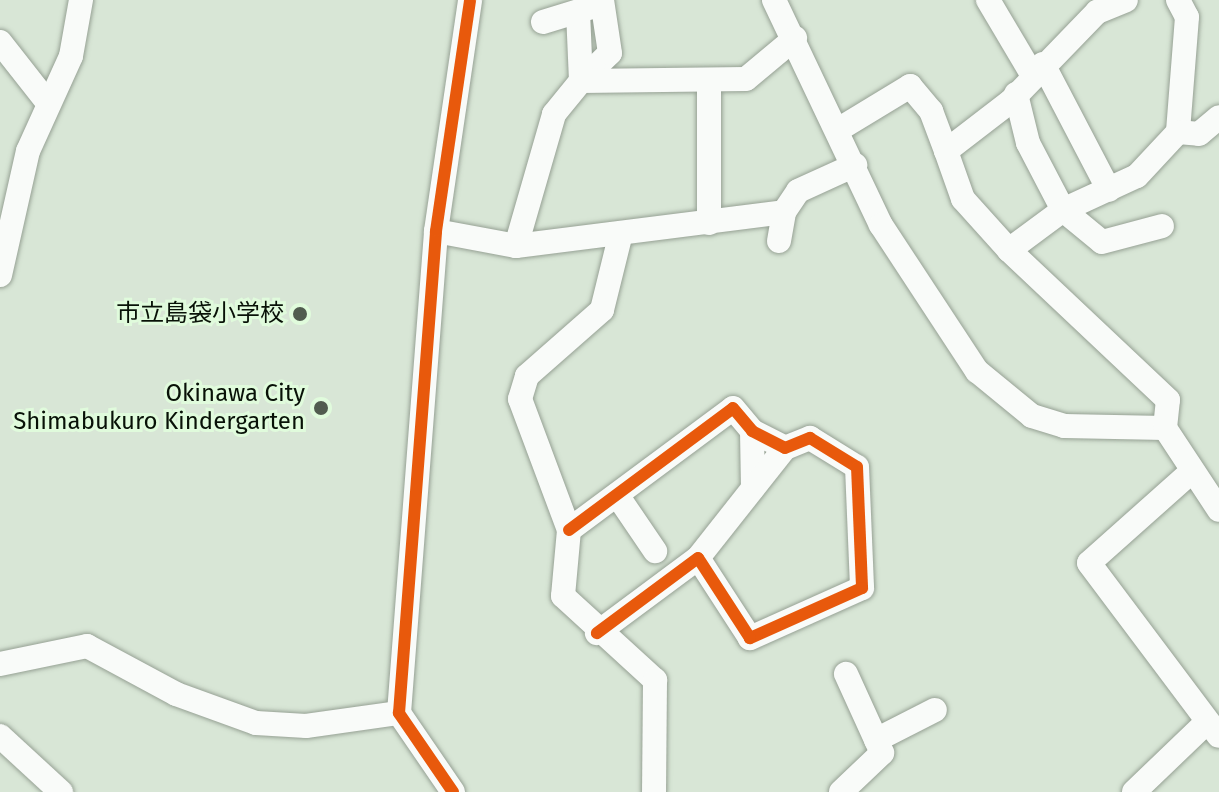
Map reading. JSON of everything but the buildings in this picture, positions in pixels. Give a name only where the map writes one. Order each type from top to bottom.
[{"type":"street","points":[[0,275],[28,151],[71,56],[81,0]]},
{"type":"street","points":[[453,792],[399,713],[436,231],[470,0]]},
{"type":"street","points":[[774,0],[841,128],[881,225],[977,371],[1032,416],[1064,426],[1165,428]]},
{"type":"street","points":[[988,0],[1038,69],[1109,190]]},
{"type":"street","points":[[946,151],[1016,94],[1097,12],[1126,0]]},
{"type":"street","points":[[1009,250],[1063,210],[1109,190],[1162,157],[1178,132],[1187,17],[1178,0]]},
{"type":"street","points":[[516,246],[554,114],[581,81],[610,53],[602,2],[543,22]]},
{"type":"street","points":[[578,12],[581,81]]},
{"type":"street","points":[[581,81],[746,79],[795,38]]},
{"type":"street","points":[[0,42],[48,103]]},
{"type":"street","points":[[709,80],[709,223]]},
{"type":"street","points":[[841,128],[910,86],[931,111],[963,199],[1009,250],[1168,400],[1165,428],[1190,473],[1219,510]]},
{"type":"street","points":[[1016,94],[1028,143],[1063,210],[1102,242],[1162,226]]},
{"type":"street","points":[[1178,132],[1199,134],[1219,117]]},
{"type":"street","points":[[779,241],[784,212],[798,191],[855,165]]},
{"type":"street","points":[[436,231],[516,246],[620,237],[784,212]]},
{"type":"street","points":[[620,237],[602,310],[527,376],[520,399],[569,530],[563,596],[597,633],[655,680],[654,792]]},
{"type":"street","points":[[569,530],[733,408],[752,431],[785,448]]},
{"type":"street","points":[[752,431],[753,488]]},
{"type":"street","points":[[597,633],[698,558],[785,448],[810,438],[857,467],[862,588],[750,638],[698,558]]},
{"type":"street","points":[[1134,792],[1213,730],[1089,563],[1190,473]]},
{"type":"street","points":[[617,495],[655,551]]},
{"type":"street","points":[[0,664],[87,646],[176,694],[256,723],[306,726],[399,713]]},
{"type":"street","points":[[841,792],[882,753],[846,674]]},
{"type":"street","points":[[876,740],[935,710]]},
{"type":"street","points":[[0,736],[61,792]]},
{"type":"cycle path","points":[[453,792],[399,713],[436,231],[470,0]]},
{"type":"cycle path","points":[[569,530],[733,408],[752,431],[785,448],[810,438],[857,467],[862,588],[750,638],[698,558],[597,633]]},
{"type":"place","name":"市立島袋小学校","points":[[300,314]]},
{"type":"place","name":"Okinawa City Shimabukuro Kindergarten","points":[[321,408]]}]
